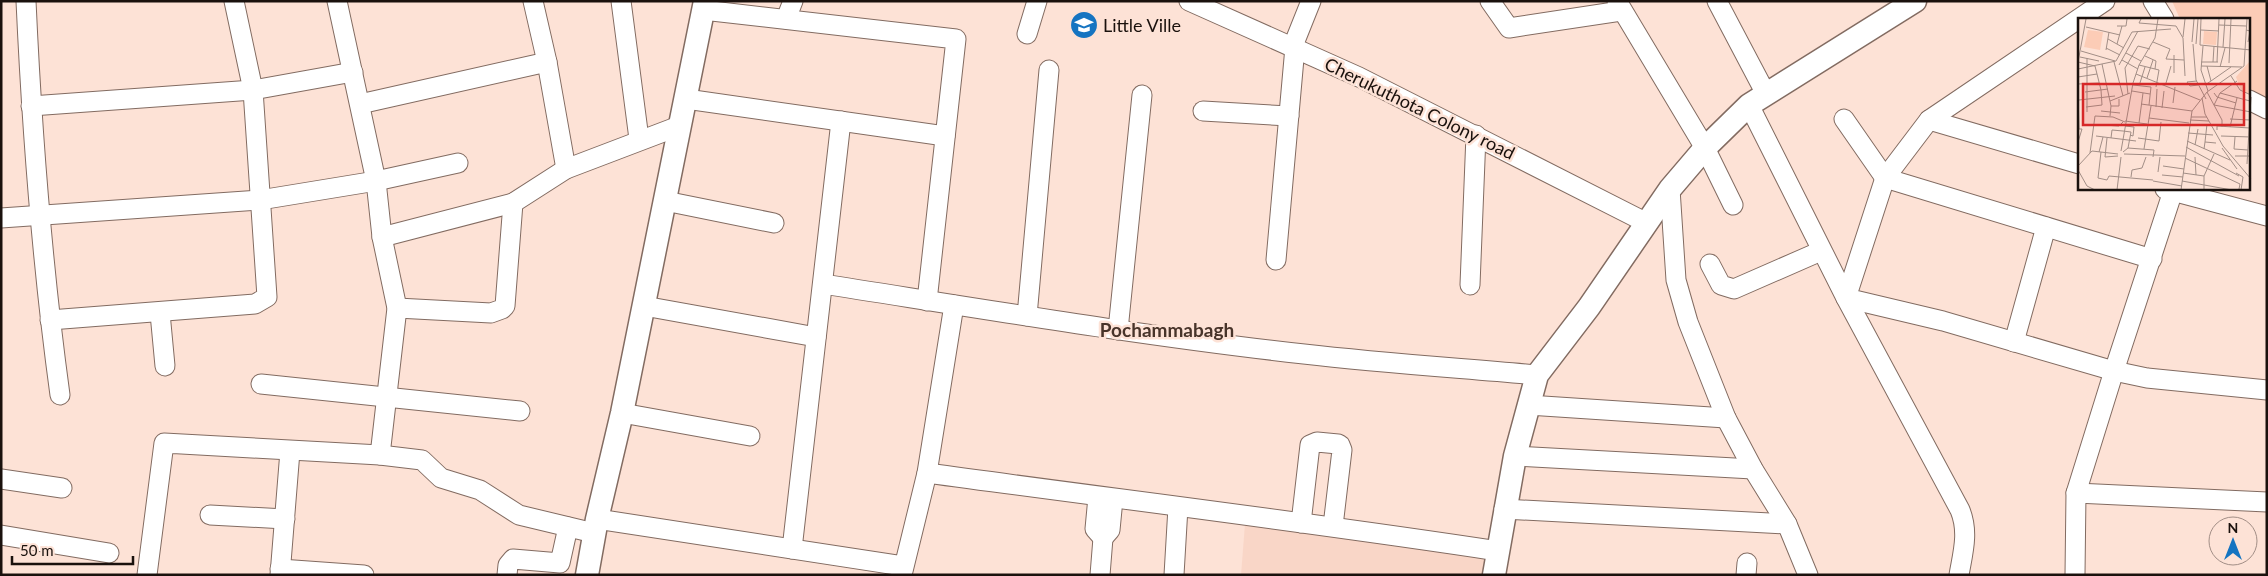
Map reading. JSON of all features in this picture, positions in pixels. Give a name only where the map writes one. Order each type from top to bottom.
[{"type":"street","points":[[26,1],[31,106],[50,320],[60,395]]},
{"type":"street","points":[[50,320],[160,313],[255,304],[267,297],[253,90],[234,1]]},
{"type":"street","points":[[337,1],[376,181],[382,237],[397,308],[380,455]]},
{"type":"street","points":[[533,1],[547,62],[566,169]]},
{"type":"street","points":[[620,1],[639,139]]},
{"type":"street","points":[[786,20],[793,1]]},
{"type":"street","points":[[1026,34],[1037,1]]},
{"type":"street","name":"Cherukuthota Colony road","points":[[1188,1],[1294,46],[1476,135],[1647,223]]},
{"type":"street","points":[[1276,260],[1294,46],[1311,1]]},
{"type":"street","points":[[1490,1],[1509,28],[1619,6],[1705,148],[1734,205]]},
{"type":"street","points":[[1494,575],[1504,509],[1515,456],[1537,375],[1589,307],[1670,189],[1705,148],[1757,100],[1915,1]]},
{"type":"street","points":[[2080,18],[2105,1]]},
{"type":"street","points":[[2153,1],[2163,18]]},
{"type":"street","points":[[1722,4],[1757,100],[1822,251],[1960,510],[1964,521],[1966,537],[1959,575]]},
{"type":"street","points":[[507,575],[508,565],[514,559],[560,563],[587,570],[666,201],[679,126],[704,6],[786,20],[956,39],[927,301]]},
{"type":"street","points":[[1846,298],[1885,178],[1928,120],[2078,19]]},
{"type":"street","points":[[360,104],[547,62]]},
{"type":"street","points":[[1027,316],[1049,70]]},
{"type":"street","points":[[31,106],[253,90],[353,72]]},
{"type":"street","points":[[1118,330],[1142,95]]},
{"type":"street","points":[[686,99],[946,136]]},
{"type":"street","points":[[2250,100],[2267,109]]},
{"type":"street","points":[[1203,111],[1289,116]]},
{"type":"street","points":[[1844,119],[1885,178],[2152,259]]},
{"type":"street","points":[[1928,120],[2078,163]]},
{"type":"street","points":[[792,549],[841,121]]},
{"type":"street","points":[[382,237],[513,202],[566,169],[639,139],[679,126]]},
{"type":"street","points":[[1470,285],[1476,135]]},
{"type":"street","points":[[1,218],[260,200],[376,181],[458,163]]},
{"type":"street","points":[[1670,189],[1676,280],[1688,322],[1726,418],[1753,469],[1787,524],[1808,575]]},
{"type":"street","points":[[2074,575],[2076,493],[2114,371],[2152,259],[2180,191],[2266,213]]},
{"type":"street","points":[[666,201],[774,223]]},
{"type":"street","points":[[397,308],[491,313],[502,309],[505,306],[513,202]]},
{"type":"street","points":[[2014,342],[2046,227]]},
{"type":"street","points":[[1710,264],[1721,285],[1734,288],[1822,251]]},
{"type":"street","points":[[823,284],[1118,330],[1304,354],[1537,375]]},
{"type":"street","points":[[1846,298],[1943,321],[2114,371],[2147,378],[2267,390]]},
{"type":"street","points":[[147,575],[164,443],[380,455],[422,460],[441,478],[480,490],[519,515],[568,527],[596,526],[792,549],[903,571],[927,473],[954,305]]},
{"type":"street","points":[[644,306],[816,337]]},
{"type":"street","points":[[160,313],[164,366]]},
{"type":"street","points":[[260,384],[520,410]]},
{"type":"street","points":[[1528,405],[1726,418]]},
{"type":"street","points":[[622,413],[750,436]]},
{"type":"street","points":[[1301,523],[1310,445],[1317,442],[1338,444],[1342,450],[1333,526]]},
{"type":"street","points":[[290,451],[280,572],[364,575]]},
{"type":"street","points":[[1515,456],[1753,469]]},
{"type":"street","points":[[927,473],[1106,498],[1333,526],[1498,551]]},
{"type":"street","points":[[1,480],[62,488]]},
{"type":"street","points":[[2076,493],[2267,502]]},
{"type":"street","points":[[1100,575],[1103,538],[1096,529],[1106,498]]},
{"type":"street","points":[[1174,575],[1178,507]]},
{"type":"street","points":[[1504,509],[1787,524]]},
{"type":"street","points":[[210,515],[284,519]]},
{"type":"street","points":[[560,563],[568,527]]},
{"type":"street","points":[[1,535],[108,553]]},
{"type":"shaded area","points":[[2172,1],[2267,1],[2267,105],[2250,96],[2250,18],[2180,18]]},
{"type":"shaded area","points":[[1245,524],[1485,556],[1486,575],[1241,575]]},
{"type":"place","name":"Little Ville","points":[[1084,25]]},
{"type":"district","name":"Pochammabagh","points":[[1167,329]]}]
